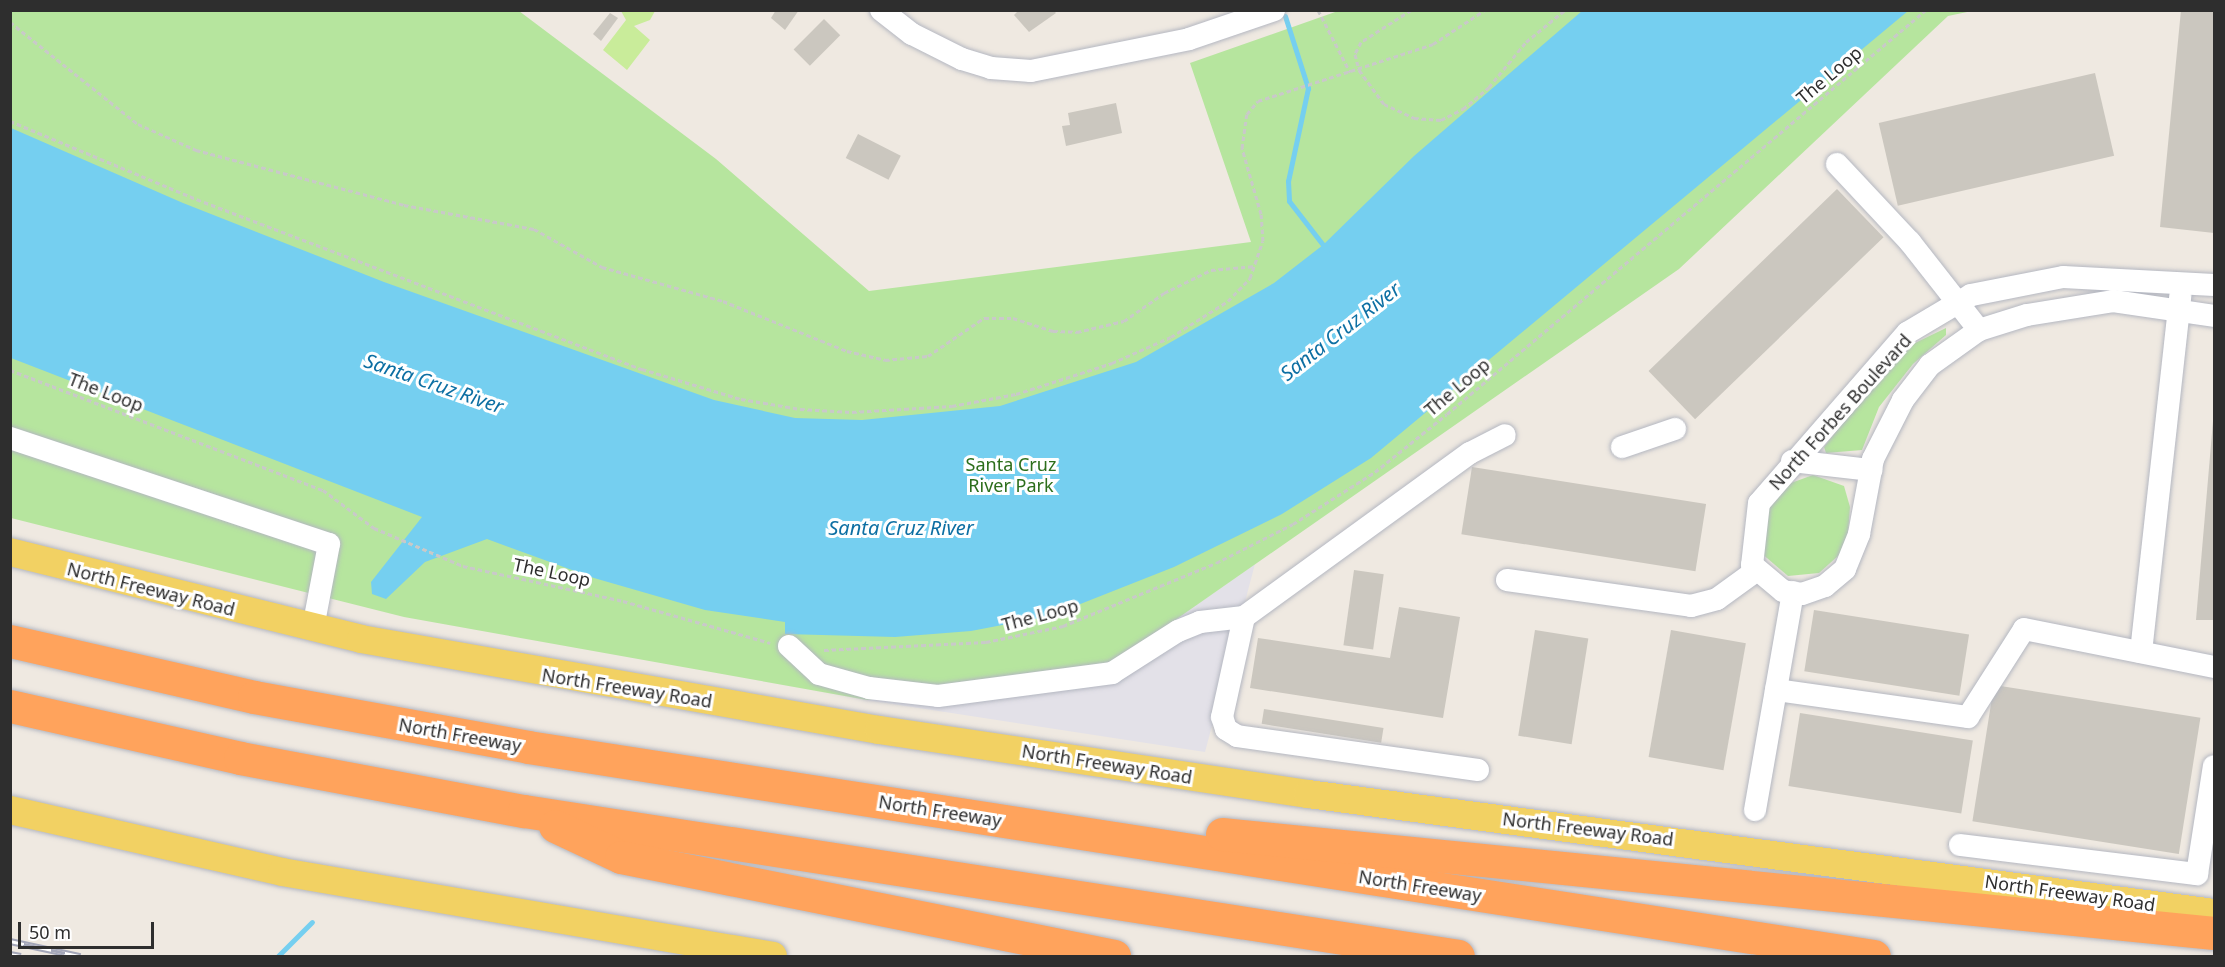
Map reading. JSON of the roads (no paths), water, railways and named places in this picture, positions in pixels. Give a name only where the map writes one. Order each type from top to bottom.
[{"type":"highway","name":"North Freeway","points":[[10,641],[389,723],[1874,957]]},
{"type":"highway","points":[[10,706],[240,758],[524,812],[1458,957]]},
{"type":"highway","points":[[844,796],[2214,933]]},
{"type":"highway","points":[[524,812],[621,858],[1114,957]]},
{"type":"main road","name":"North Freeway Road","points":[[10,552],[313,628],[611,685],[1308,794],[2214,913]]},
{"type":"main road","points":[[10,810],[282,872],[772,957]]},
{"type":"street","points":[[881,10],[912,34],[991,68],[1058,67],[1189,39],[1274,10]]},
{"type":"street","points":[[1837,164],[1960,302],[1979,330]]},
{"type":"street","name":"North Forbes Boulevard","points":[[1757,570],[1752,565],[1752,541],[1758,503],[1792,461],[1907,333],[1971,295],[2063,277],[2214,285]]},
{"type":"street","points":[[2124,303],[2126,279]]},
{"type":"street","points":[[2141,652],[2182,282]]},
{"type":"street","name":"North Forbes Boulevard","points":[[1793,592],[1825,586],[1845,569],[1860,534],[1870,470],[1903,400],[1930,365],[1979,330],[2027,315],[2124,303],[2214,316]]},
{"type":"street","points":[[1622,447],[1675,429]]},
{"type":"street","points":[[789,646],[800,661],[819,674],[869,688],[938,696],[1112,673],[1178,631],[1200,622],[1244,616],[1470,453],[1505,435]]},
{"type":"street","points":[[10,438],[329,543],[313,628]]},
{"type":"street","points":[[1792,461],[1870,470]]},
{"type":"street","points":[[1507,580],[1691,606],[1717,599],[1757,570],[1783,591],[1793,592],[1755,810]]},
{"type":"street","points":[[1244,616],[1222,717],[1226,729],[1237,736],[1478,770]]},
{"type":"street","points":[[1776,690],[1968,717],[2024,629],[2214,667]]},
{"type":"street","points":[[1960,845],[2197,874],[2214,766]]},
{"type":"water","name":"Santa Cruz River","points":[[1582,11],[1908,11],[1371,458],[1282,514],[1174,567],[1050,616],[971,631],[895,637],[785,634],[785,622],[705,610],[594,578],[487,539],[425,562],[386,599],[372,594],[371,582],[422,517],[11,358],[11,128],[183,203],[384,282],[714,400],[795,418],[862,420],[1000,406],[1136,362],[1274,283],[1323,245],[1414,156]]},
{"type":"waterway","points":[[1285,16],[1308,88],[1288,181],[1289,201],[1327,250]]},
{"type":"waterway","points":[[278,956],[312,922]]},
{"type":"railway","points":[[10,941],[80,956]]},
{"type":"railway","points":[[10,954],[21,956]]},
{"type":"park label","name":"Santa Cruz River Park","points":[[1011,475]]}]
